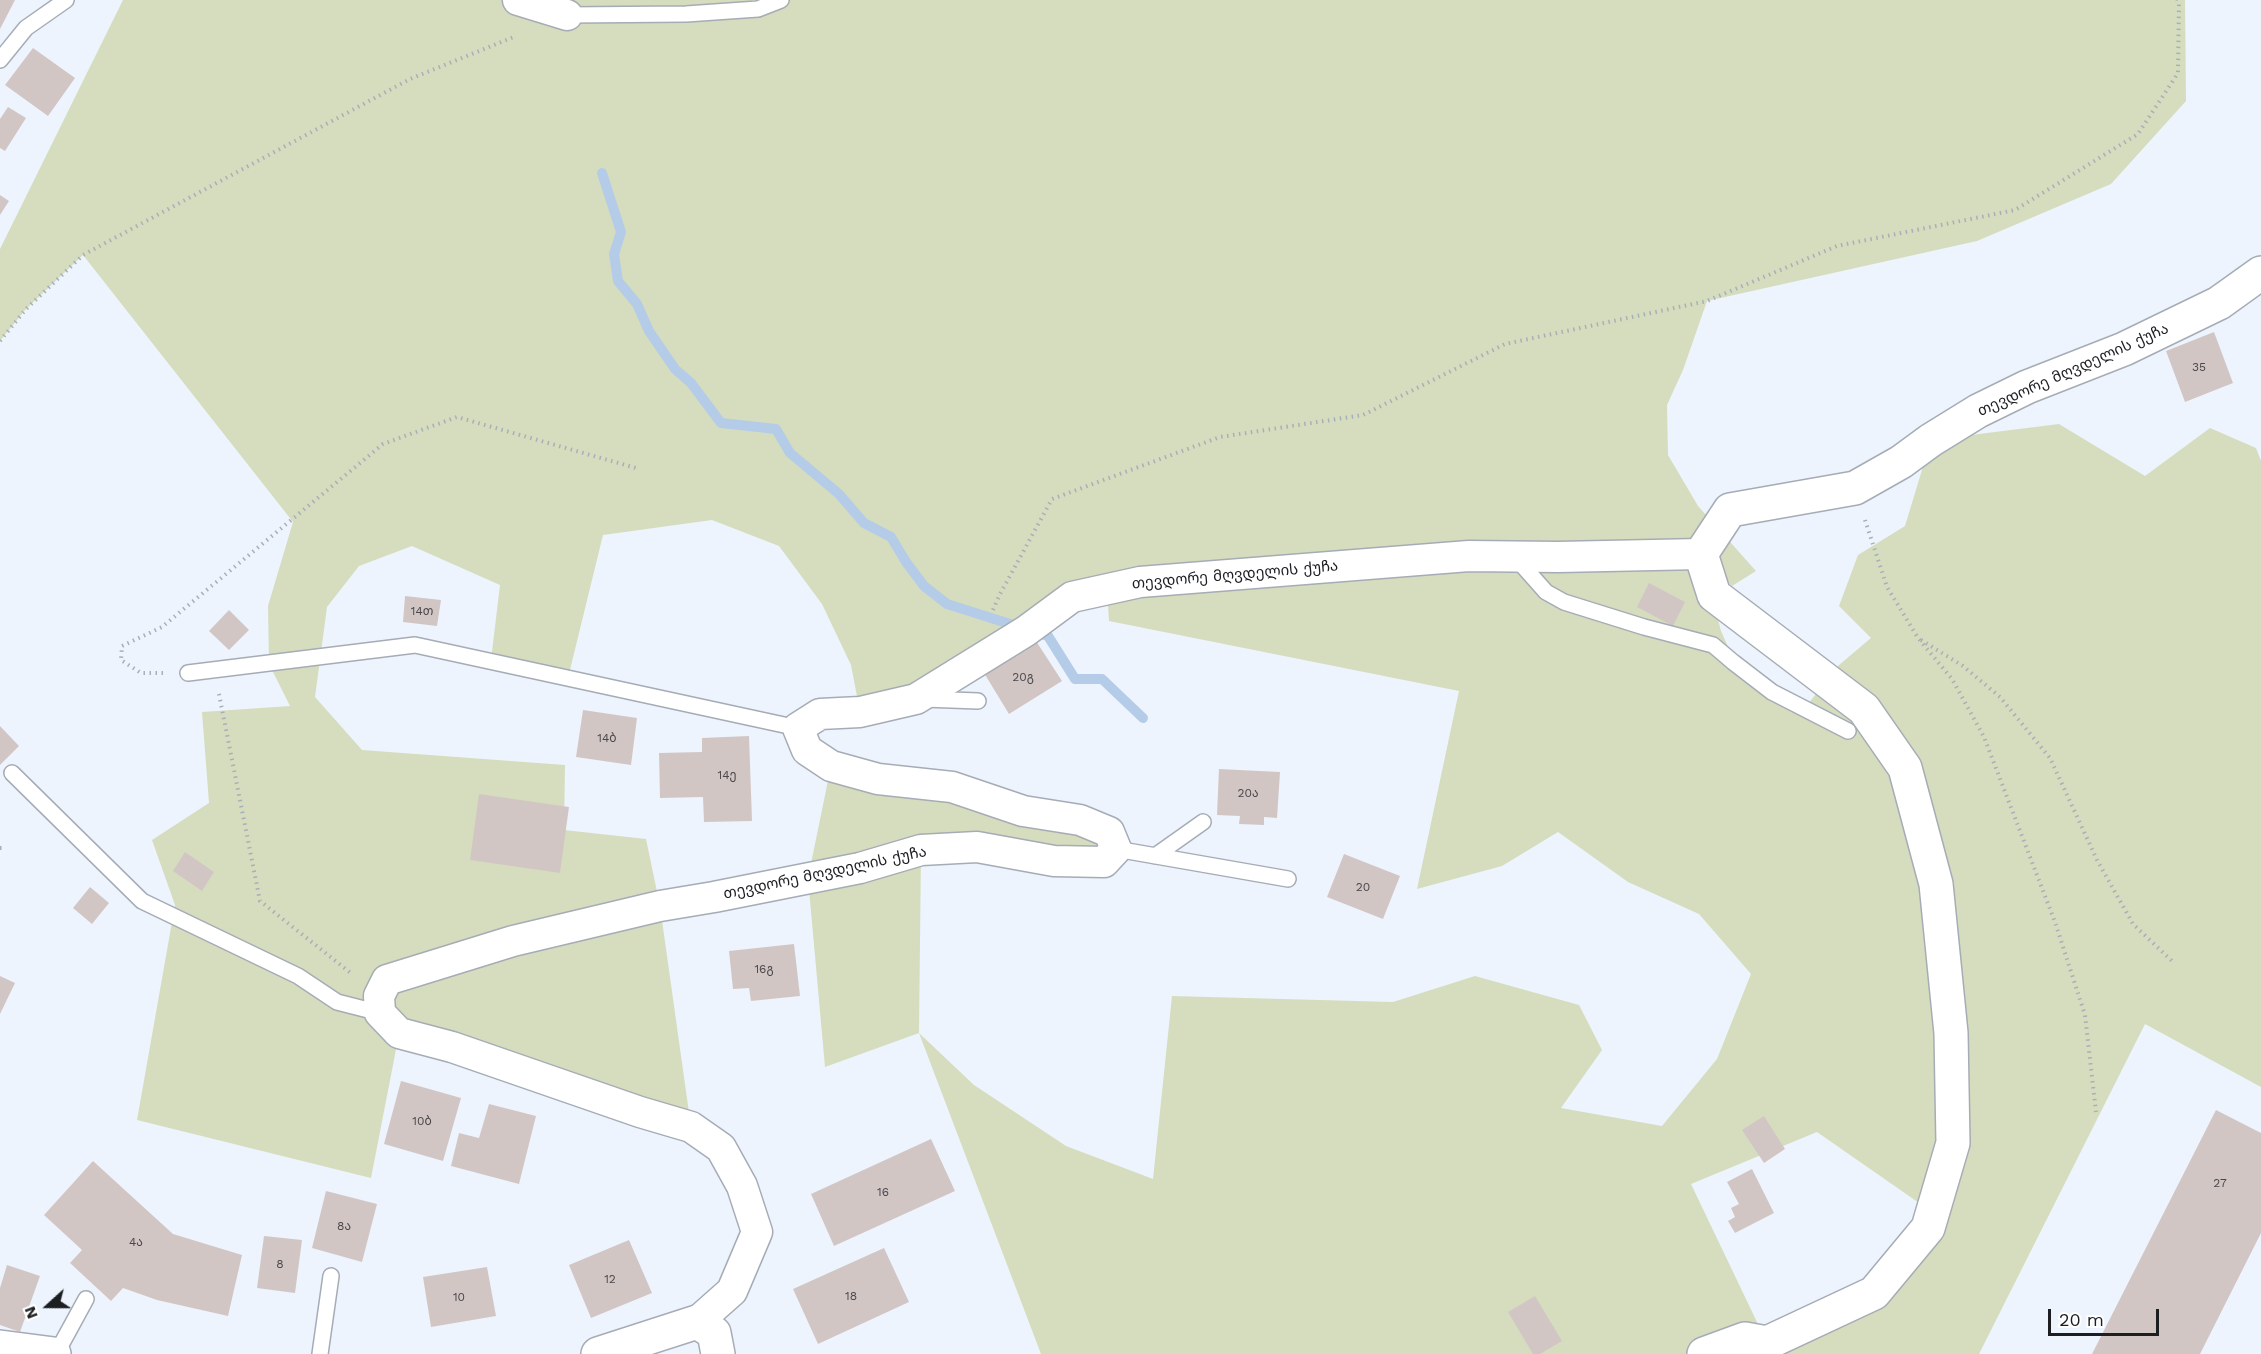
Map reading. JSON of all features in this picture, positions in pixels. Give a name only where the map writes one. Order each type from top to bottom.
[{"type":"street","points":[[518,0],[567,15]]},
{"type":"street","name":"თევდორე მღვდელის ქუჩა","points":[[798,728],[820,714],[860,712],[916,699],[1026,631],[1072,597],[1140,582],[1468,556],[1701,554],[1730,510],[1855,488],[1901,462],[1978,411],[2027,387],[2124,349],[2219,303],[2260,275]]},
{"type":"street","points":[[1701,554],[1714,595],[1864,709],[1905,768],[1936,884],[1951,1033],[1953,1143],[1928,1228],[1874,1293],[1767,1349],[1745,1339],[1704,1354]]},
{"type":"street","points":[[798,728],[807,750],[831,766],[878,779],[952,787],[1023,811],[1080,820],[1109,832],[1116,849]]},
{"type":"street","name":"თევდორე მღვდელის ქუჩა","points":[[379,1004],[387,980],[513,941],[660,906],[860,868],[921,850],[977,847],[1054,861],[1104,861],[1116,849]]},
{"type":"street","points":[[379,1004],[399,1033],[452,1047],[640,1112],[691,1127],[721,1148],[742,1186],[757,1232],[732,1291],[698,1322],[598,1354]]},
{"type":"street","points":[[698,1322],[714,1333],[718,1354]]},
{"type":"street","points":[[0,1347],[55,1354]]},
{"type":"lane","points":[[0,60],[26,28],[66,0]]},
{"type":"lane","points":[[567,15],[686,14],[758,9],[781,0]]},
{"type":"lane","points":[[1515,557],[1546,592],[1564,602],[1644,627],[1713,645],[1772,692],[1848,731]]},
{"type":"lane","points":[[188,673],[415,645],[798,728]]},
{"type":"lane","points":[[916,699],[978,701]]},
{"type":"lane","points":[[12,773],[142,901],[289,971],[337,1002],[379,1004]]},
{"type":"lane","points":[[1155,856],[1203,822]]},
{"type":"lane","points":[[1116,849],[1288,879]]},
{"type":"lane","points":[[320,1354],[331,1276]]},
{"type":"lane","points":[[55,1354],[86,1299]]},
{"type":"path","points":[[1000,594],[1052,500],[1064,495],[1221,437],[1363,415],[1505,344],[1707,301],[1837,246],[2015,210],[2138,134],[2178,73],[2179,4],[2177,0]]},
{"type":"path","points":[[0,341],[26,309],[83,255],[410,79],[567,15]]},
{"type":"path","points":[[188,673],[141,673],[121,660],[122,646],[162,627],[383,444],[457,417],[636,468]]},
{"type":"path","points":[[1855,488],[1887,586],[1918,638],[1952,679],[1984,736],[2055,922],[2085,1015],[2096,1112]]},
{"type":"path","points":[[1918,638],[1963,666],[2000,697],[2050,758],[2097,860],[2133,924],[2172,961]]},
{"type":"path","points":[[215,670],[260,902],[379,1004]]},
{"type":"green space","points":[[123,0],[2185,0],[2186,101],[2111,184],[1977,241],[1707,301],[1683,370],[1667,405],[1668,455],[1698,506],[1756,571],[1732,586],[1701,555],[1721,631],[1733,658],[1804,709],[1839,665],[1871,638],[1839,606],[1858,555],[1905,526],[1931,440],[2059,424],[2145,476],[2210,428],[2256,448],[2261,461],[2261,1087],[2145,1024],[1979,1354],[1041,1354],[919,1033],[974,1085],[1066,1146],[1153,1179],[1172,996],[1393,1002],[1475,976],[1579,1005],[1602,1050],[1561,1108],[1662,1126],[1717,1059],[1751,974],[1699,914],[1628,882],[1558,832],[1502,866],[1417,889],[1459,691],[1109,621],[1107,590],[860,712],[851,665],[822,604],[779,546],[712,520],[603,535],[568,678],[491,660],[500,585],[412,546],[359,566],[327,607],[315,697],[362,750],[565,765],[564,830],[646,839],[660,906],[691,1127],[399,1034],[371,1178],[137,1120],[175,905],[152,840],[209,803],[202,712],[290,706],[269,664],[268,606],[293,522],[83,255],[26,309],[0,341],[0,249]],"holes":[[[1817,1132],[1932,1212],[1906,1258],[1767,1343],[1691,1184]]]},
{"type":"green space","points":[[831,766],[952,787],[1116,849],[921,851],[919,1033],[825,1067],[808,878]]},
{"type":"building","points":[[0,0],[15,0],[0,29]]},
{"type":"building","points":[[33,48],[75,78],[48,116],[5,85]]},
{"type":"building","points":[[8,107],[26,118],[5,151],[0,148],[0,119]]},
{"type":"building","points":[[0,195],[9,201],[0,215]]},
{"type":"building","points":[[2214,332],[2233,383],[2185,402],[2166,351]]},
{"type":"building","points":[[1649,583],[1685,602],[1673,626],[1637,607]]},
{"type":"building","points":[[405,596],[441,600],[437,626],[403,622]]},
{"type":"building","points":[[229,610],[249,630],[229,650],[209,631]]},
{"type":"building","points":[[1036,641],[1062,681],[1009,714],[984,673]]},
{"type":"building","points":[[583,710],[637,718],[631,765],[576,757]]},
{"type":"building","points":[[0,726],[19,746],[0,765]]},
{"type":"building","points":[[749,736],[752,821],[704,822],[703,797],[660,798],[659,753],[702,752],[702,738]]},
{"type":"building","points":[[1219,769],[1280,772],[1277,818],[1264,817],[1264,825],[1239,824],[1240,816],[1217,815]]},
{"type":"building","points":[[479,794],[569,807],[560,873],[470,860]]},
{"type":"building","points":[[185,852],[214,872],[202,891],[173,871]]},
{"type":"building","points":[[1344,854],[1400,876],[1383,919],[1327,897]]},
{"type":"building","points":[[90,887],[109,903],[92,924],[73,908]]},
{"type":"building","points":[[794,944],[800,996],[751,1001],[749,988],[733,989],[729,951]]},
{"type":"building","points":[[0,976],[15,983],[0,1014]]},
{"type":"building","points":[[401,1081],[461,1098],[443,1161],[384,1144]]},
{"type":"building","points":[[489,1104],[536,1116],[519,1184],[451,1166],[459,1133],[479,1138]]},
{"type":"building","points":[[2216,1110],[2261,1133],[2261,1233],[2200,1354],[2092,1354]]},
{"type":"building","points":[[1764,1116],[1785,1149],[1764,1163],[1742,1130]]},
{"type":"building","points":[[931,1139],[955,1191],[834,1246],[811,1194]]},
{"type":"building","points":[[93,1161],[173,1234],[242,1255],[228,1316],[157,1300],[123,1288],[111,1301],[70,1263],[82,1250],[44,1215]]},
{"type":"building","points":[[1752,1169],[1774,1213],[1735,1233],[1728,1221],[1735,1217],[1731,1208],[1739,1204],[1727,1182]]},
{"type":"building","points":[[326,1191],[377,1204],[362,1262],[312,1248]]},
{"type":"building","points":[[264,1236],[302,1240],[295,1293],[257,1288]]},
{"type":"building","points":[[629,1240],[652,1293],[591,1318],[569,1265]]},
{"type":"building","points":[[884,1248],[909,1302],[818,1344],[793,1289]]},
{"type":"building","points":[[7,1265],[40,1276],[20,1332],[0,1325],[0,1288]]},
{"type":"building","points":[[487,1267],[496,1316],[431,1327],[423,1277]]},
{"type":"building","points":[[1535,1296],[1562,1341],[1540,1354],[1533,1354],[1508,1312]]},
{"type":"waterway","points":[[602,173],[621,232],[614,254],[618,281],[637,304],[649,331],[675,369],[691,383],[721,423],[776,429],[790,453],[839,494],[864,523],[891,537],[924,586],[947,604],[1048,636],[1075,679],[1102,679],[1143,718]]}]
